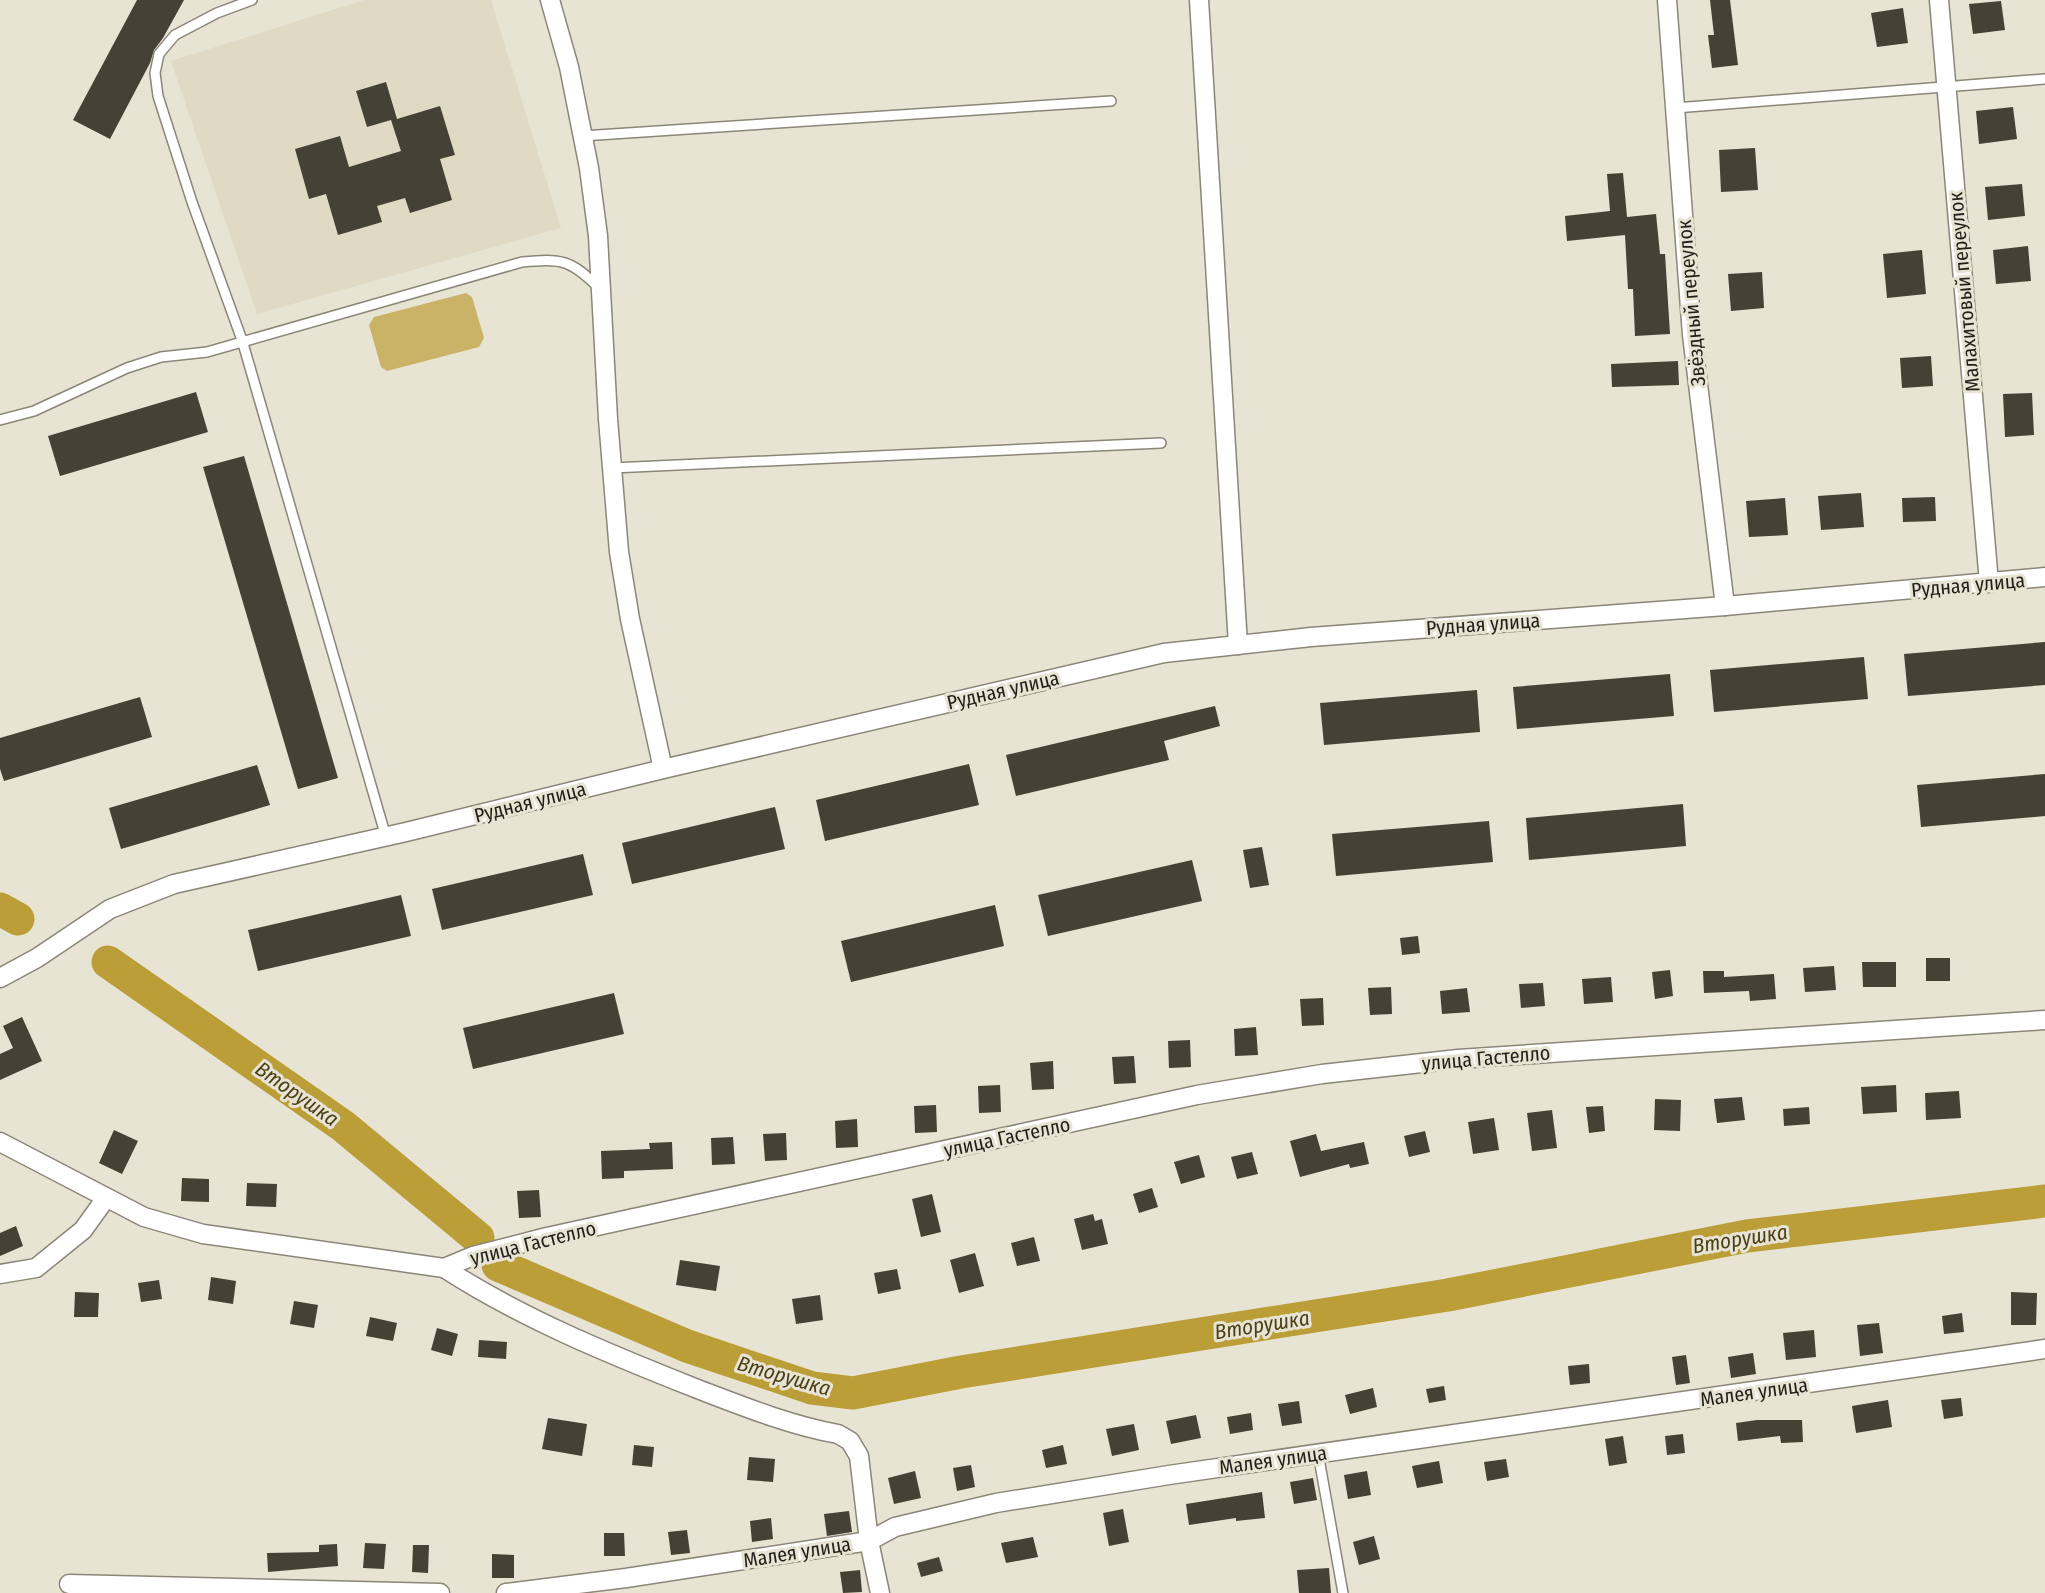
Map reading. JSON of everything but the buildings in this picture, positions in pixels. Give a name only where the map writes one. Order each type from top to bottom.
[{"type":"street","points":[[550,0],[569,67],[598,236],[619,552],[630,619],[663,769]]},
{"type":"street","points":[[1199,0],[1238,645]]},
{"type":"street","name":"Звёздный переулок","points":[[1667,0],[1692,335],[1725,606]]},
{"type":"street","name":"Малахитовый переулок","points":[[1939,0],[1989,583]]},
{"type":"street","name":"Рудная улица","points":[[0,978],[37,958],[110,909],[174,884],[386,837],[663,769],[1164,653],[2045,577]]},
{"type":"street","name":"улица Гастелло","points":[[0,1142],[144,1217],[203,1234],[444,1268],[472,1256],[547,1237],[1197,1095],[1322,1074],[1469,1059],[2045,1020]]},
{"type":"street","points":[[0,1274],[36,1268],[83,1230],[106,1198]]},
{"type":"street","points":[[444,1268],[484,1294],[636,1365],[752,1410],[838,1434],[849,1441],[859,1456],[869,1541],[880,1593]]},
{"type":"street","name":"Малея улица","points":[[506,1593],[626,1578],[869,1541],[895,1527],[996,1503],[1318,1453],[2045,1349]]},
{"type":"street","points":[[69,1584],[440,1593]]},
{"type":"lane","points":[[252,0],[217,13],[175,35],[159,54],[155,73],[158,96],[168,131],[242,340],[386,837]]},
{"type":"lane","points":[[1676,108],[2045,79]]},
{"type":"lane","points":[[582,136],[1111,101]]},
{"type":"lane","points":[[0,420],[34,411],[127,368],[160,357],[207,352],[242,340],[522,262],[551,259],[578,267],[601,289]]},
{"type":"lane","points":[[612,468],[1161,443]]},
{"type":"lane","points":[[1318,1453],[1343,1593]]},
{"type":"shaded area","points":[[364,0],[491,0],[561,228],[257,314],[171,61]]},
{"type":"shaded area","points":[[466,293],[472,297],[484,338],[479,347],[387,371],[381,367],[369,325],[374,317]]},
{"type":"waterway","name":"Вторушка","points":[[0,909],[18,919]]},
{"type":"waterway","name":"Вторушка","points":[[108,962],[343,1126],[478,1238]]},
{"type":"waterway","name":"Вторушка","points":[[498,1265],[687,1346],[812,1388],[853,1393],[961,1372],[1448,1295],[1747,1236],[2045,1201]]}]
